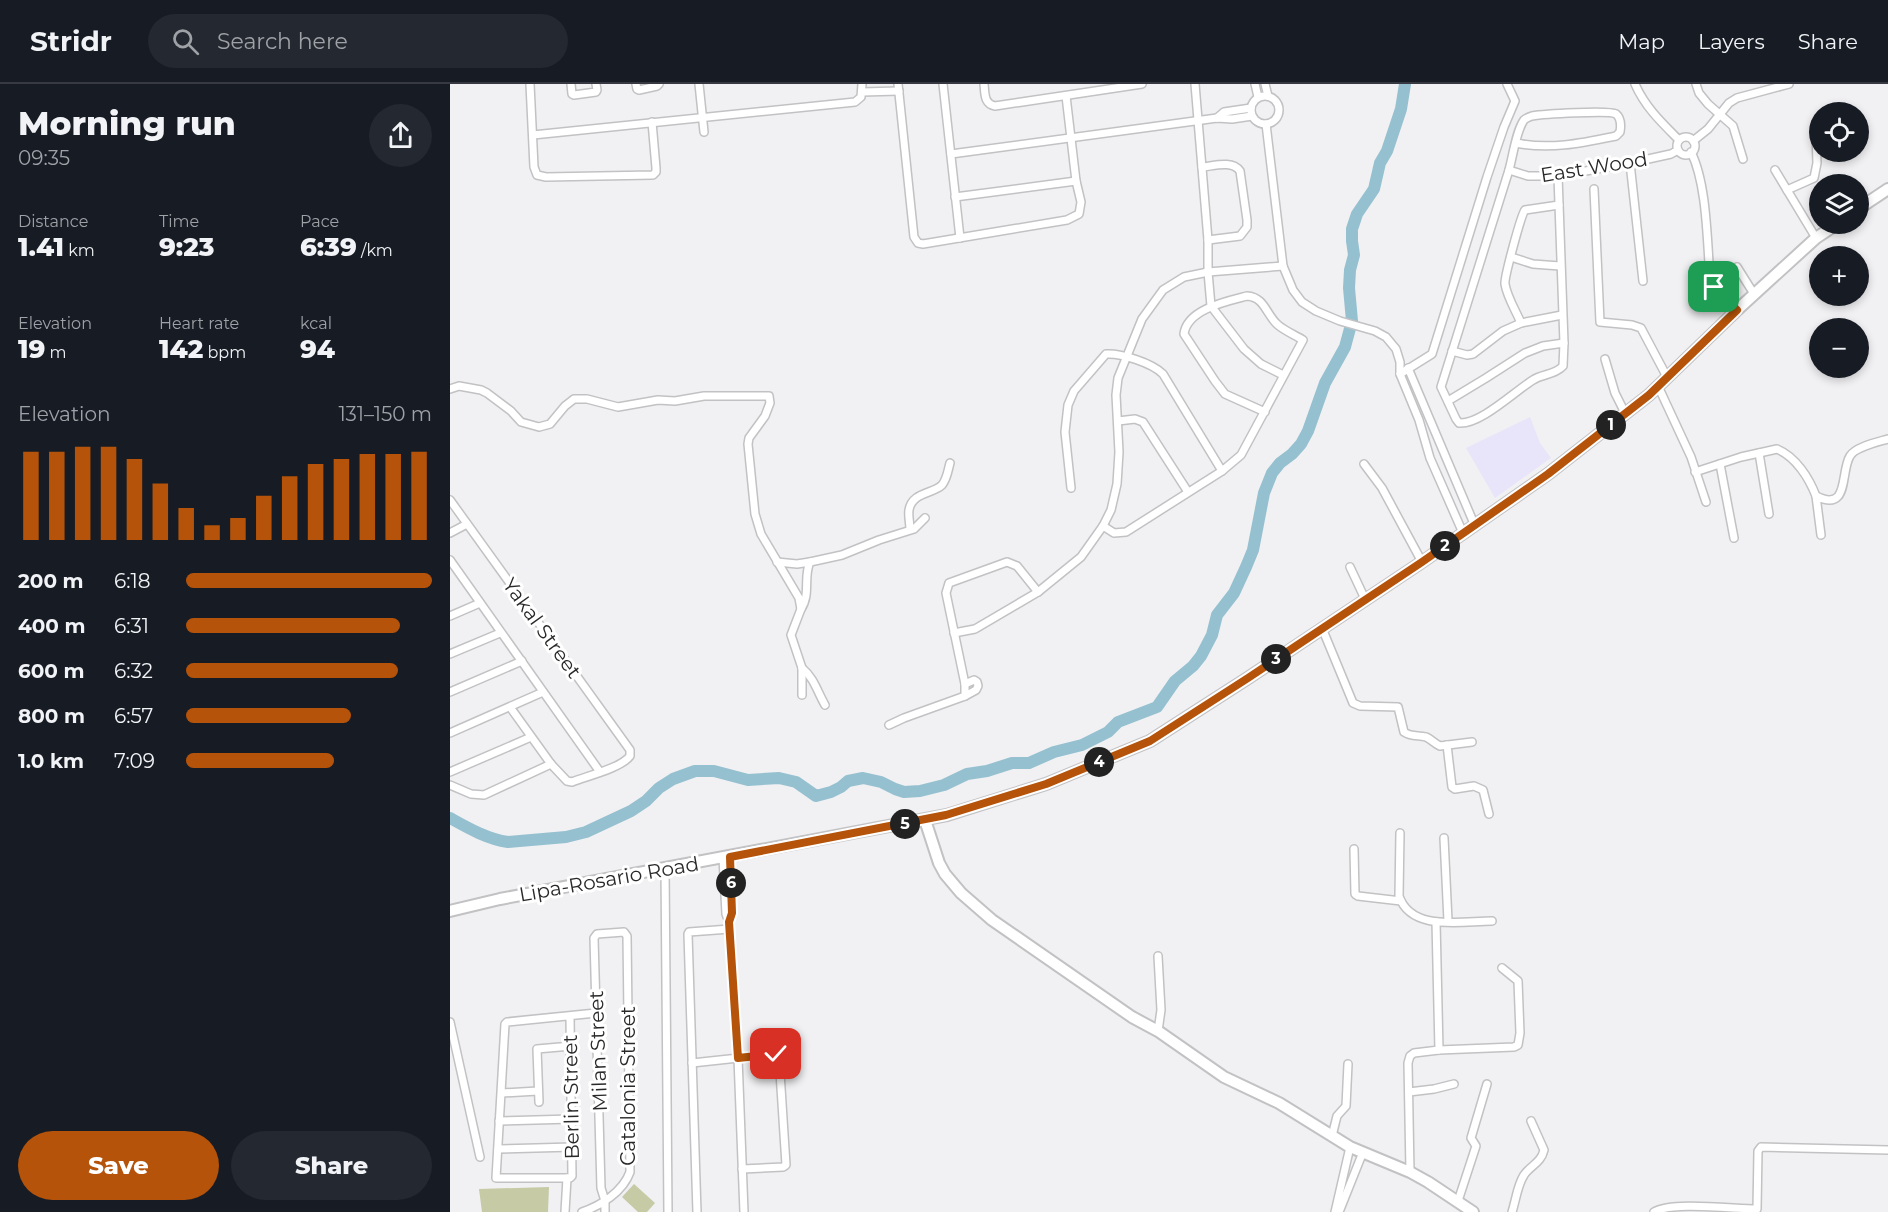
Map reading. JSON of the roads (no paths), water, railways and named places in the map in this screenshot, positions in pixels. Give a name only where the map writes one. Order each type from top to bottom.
[{"type":"main road","points":[[1869,202],[1888,189]]},
{"type":"main road","name":"Lipa-Rosario Road","points":[[450,911],[500,899],[946,815],[1046,784],[1150,741],[1422,562],[1548,474],[1658,386],[1754,294],[1822,234]]},
{"type":"main road","points":[[925,820],[939,863],[952,884],[992,921],[1224,1077],[1279,1103],[1350,1147],[1410,1172],[1473,1212]]},
{"type":"street","points":[[530,84],[534,167],[537,175],[546,177],[653,175],[656,168],[652,122]]},
{"type":"street","points":[[571,84],[574,95],[596,92],[596,84]]},
{"type":"street","points":[[636,84],[639,90],[659,84]]},
{"type":"street","points":[[699,84],[704,132]]},
{"type":"street","points":[[533,135],[855,102],[861,97],[862,84]]},
{"type":"street","points":[[943,84],[960,238]]},
{"type":"street","points":[[984,84],[985,97],[992,106],[1142,84]]},
{"type":"street","points":[[1195,84],[1211,306],[1244,349],[1261,363],[1283,375]]},
{"type":"street","points":[[1255,84],[1258,97]]},
{"type":"street","points":[[1265,84],[1268,96]]},
{"type":"street","points":[[1400,374],[1432,354],[1437,341],[1486,177],[1503,127],[1515,101],[1506,84]]},
{"type":"street","points":[[1635,84],[1653,113],[1679,140]]},
{"type":"street","points":[[1696,84],[1699,93],[1732,126],[1743,159]]},
{"type":"street","points":[[1693,141],[1708,129],[1729,103],[1737,98],[1790,84]]},
{"type":"street","points":[[862,93],[899,88],[914,237],[918,243],[923,244],[1024,228],[1073,218],[1078,214],[1081,202],[1076,181],[1066,96]]},
{"type":"street","points":[[1268,96],[1276,100],[1279,109],[1274,120],[1266,124],[1258,122],[1251,112],[1254,100],[1268,96]]},
{"type":"street","points":[[1516,143],[1533,147],[1569,145],[1617,135],[1621,127],[1619,118],[1609,111],[1532,116],[1525,120],[1516,143],[1441,387],[1457,421],[1468,422],[1509,399],[1535,379],[1562,368],[1564,343],[1558,176]]},
{"type":"street","points":[[951,154],[1217,118],[1224,112],[1251,112]]},
{"type":"street","points":[[1266,124],[1282,266],[1293,290],[1302,302],[1316,311],[1375,331],[1386,338],[1396,349],[1400,362],[1400,374],[1430,458],[1463,533]]},
{"type":"street","points":[[1691,152],[1684,154],[1678,150],[1677,143],[1686,137],[1693,141]]},
{"type":"street","points":[[1693,141],[1691,152],[1701,181],[1710,278],[1714,287],[1737,310]]},
{"type":"street","name":"East Wood","points":[[1509,170],[1528,176],[1558,176],[1630,163],[1671,154],[1678,150]]},
{"type":"street","points":[[1787,190],[1814,178],[1817,162]]},
{"type":"street","points":[[1630,163],[1643,281]]},
{"type":"street","points":[[1202,167],[1232,164],[1238,167],[1247,220],[1247,227],[1240,236],[1208,240]]},
{"type":"street","points":[[1775,170],[1816,238]]},
{"type":"street","points":[[955,197],[1076,181]]},
{"type":"street","points":[[1594,189],[1600,322],[1641,328],[1667,377]]},
{"type":"street","points":[[1521,323],[1505,288],[1504,279],[1523,213],[1527,210],[1558,205]]},
{"type":"street","points":[[1511,257],[1533,264],[1560,266]]},
{"type":"street","points":[[954,633],[975,629],[1038,592],[1081,557],[1103,526],[1111,510],[1117,484],[1116,395],[1118,378],[1142,319],[1163,290],[1184,277],[1208,272],[1282,266]]},
{"type":"street","points":[[1737,267],[1754,294]]},
{"type":"street","points":[[1103,526],[1114,533],[1126,532],[1222,471],[1241,455],[1265,412],[1283,375],[1303,340],[1278,325],[1261,301],[1253,296],[1211,306],[1187,324],[1184,334],[1225,394],[1265,412]]},
{"type":"street","points":[[1452,351],[1467,355],[1473,354],[1503,331],[1521,323],[1562,315]]},
{"type":"street","points":[[1448,401],[1525,353],[1543,346],[1564,343]]},
{"type":"street","points":[[1071,488],[1065,432],[1068,405],[1074,391],[1102,357],[1111,354],[1153,366],[1163,374],[1222,471]]},
{"type":"street","points":[[1605,359],[1615,393],[1625,414]]},
{"type":"street","points":[[1400,362],[1410,369],[1475,526]]},
{"type":"street","points":[[450,388],[459,386],[481,390],[511,411],[521,422],[539,427],[550,424],[574,399],[587,399],[618,407],[658,400],[704,396],[770,396],[765,416],[749,438],[748,454],[755,514],[761,534],[799,598],[801,609]]},
{"type":"street","points":[[1658,386],[1691,457],[1706,502]]},
{"type":"street","points":[[1118,421],[1135,419],[1143,422],[1188,492]]},
{"type":"street","points":[[1424,437],[1435,432]]},
{"type":"street","points":[[1816,496],[1829,499],[1840,495],[1850,456],[1870,444],[1888,439]]},
{"type":"street","points":[[1695,472],[1774,449],[1782,451],[1808,479],[1816,496],[1821,535]]},
{"type":"street","points":[[1759,453],[1769,514]]},
{"type":"street","points":[[910,529],[908,513],[912,503],[942,484],[950,463]]},
{"type":"street","points":[[1364,464],[1382,488],[1422,562]]},
{"type":"street","points":[[1720,464],[1734,538]]},
{"type":"street","name":"Yakal Street","points":[[450,500],[630,750],[627,761],[600,772]]},
{"type":"street","points":[[777,562],[798,564],[842,555],[914,529],[925,518]]},
{"type":"street","points":[[450,533],[467,524]]},
{"type":"street","points":[[450,560],[600,772],[569,782],[563,778],[510,707]]},
{"type":"street","points":[[802,695],[802,668],[791,635],[807,592],[810,562]]},
{"type":"street","points":[[965,696],[965,684],[946,593],[949,583],[1007,562],[1017,566],[1038,592]]},
{"type":"street","points":[[1350,567],[1365,599]]},
{"type":"street","points":[[450,575],[458,571]]},
{"type":"street","points":[[450,616],[480,603]]},
{"type":"street","points":[[1322,628],[1353,703],[1360,706],[1398,707],[1406,734],[1425,737],[1436,745],[1472,742]]},
{"type":"street","points":[[450,654],[501,633]]},
{"type":"street","points":[[450,692],[522,661]]},
{"type":"street","points":[[802,668],[819,689],[825,705]]},
{"type":"street","points":[[889,725],[965,696],[976,690],[978,686],[974,680],[965,684]]},
{"type":"street","points":[[450,733],[543,692]]},
{"type":"street","points":[[450,772],[531,736]]},
{"type":"street","points":[[1447,745],[1453,788],[1474,786],[1484,791],[1489,814]]},
{"type":"street","points":[[450,785],[471,794],[484,795],[551,764]]},
{"type":"street","points":[[1400,833],[1399,896],[1411,914],[1436,922],[1492,921]]},
{"type":"street","points":[[1444,838],[1448,921]]},
{"type":"street","points":[[1354,849],[1355,894],[1401,901]]},
{"type":"street","points":[[726,858],[726,914],[730,926],[738,1058],[744,1212]]},
{"type":"street","points":[[665,869],[668,1212]]},
{"type":"street","points":[[1436,922],[1439,1050]]},
{"type":"street","points":[[697,1212],[689,933],[730,926]]},
{"type":"street","name":"Milan Street","points":[[605,1212],[605,1201],[601,1188],[595,936],[619,931],[624,932],[627,936]]},
{"type":"street","name":"Catalonia Street","points":[[582,1212],[605,1201],[627,1179],[630,1172],[627,936]]},
{"type":"street","points":[[1158,956],[1161,1010],[1158,1031]]},
{"type":"street","points":[[1410,1172],[1408,1063],[1410,1056],[1414,1053],[1439,1050],[1518,1045],[1520,1034],[1518,981],[1502,968]]},
{"type":"street","points":[[568,1178],[496,1178],[505,1024],[597,1014]]},
{"type":"street","name":"Berlin Street","points":[[565,1212],[568,1178],[572,1176],[573,1147],[570,1016]]},
{"type":"street","points":[[450,1022],[480,1157]]},
{"type":"street","points":[[539,1102],[537,1049],[571,1046]]},
{"type":"street","points":[[692,1063],[775,1054],[779,1057],[786,1164],[783,1167],[742,1169]]},
{"type":"street","points":[[1332,1136],[1337,1116],[1346,1106],[1348,1064]]},
{"type":"street","points":[[1409,1092],[1454,1084]]},
{"type":"street","points":[[1458,1201],[1476,1146],[1472,1138],[1487,1084]]},
{"type":"street","points":[[502,1093],[538,1091]]},
{"type":"street","points":[[499,1121],[572,1119]]},
{"type":"street","points":[[1512,1212],[1519,1185],[1530,1168],[1541,1161],[1544,1150],[1531,1120]]},
{"type":"street","points":[[498,1149],[573,1147]]},
{"type":"street","points":[[1340,1210],[1350,1147]]},
{"type":"street","points":[[1654,1212],[1659,1209],[1676,1207],[1757,1209],[1758,1151],[1761,1147],[1888,1150]]},
{"type":"street","points":[[1340,1210],[1363,1152]]},
{"type":"waterway","points":[[450,818],[500,841],[566,837],[586,832],[631,811],[673,779],[695,771],[714,771],[748,780],[779,778],[796,782],[816,796],[831,792],[848,781],[863,778],[881,782],[904,792],[920,791],[944,785],[967,774],[987,771],[1012,763],[1029,763],[1054,752],[1082,745],[1108,732],[1118,722],[1157,707],[1175,681],[1201,656],[1212,635],[1217,615],[1234,593],[1253,550],[1264,493],[1272,473],[1301,444],[1325,383],[1345,347],[1352,321],[1349,288],[1354,255],[1352,229],[1357,214],[1374,189],[1380,163],[1387,151],[1401,109],[1405,84]]}]
